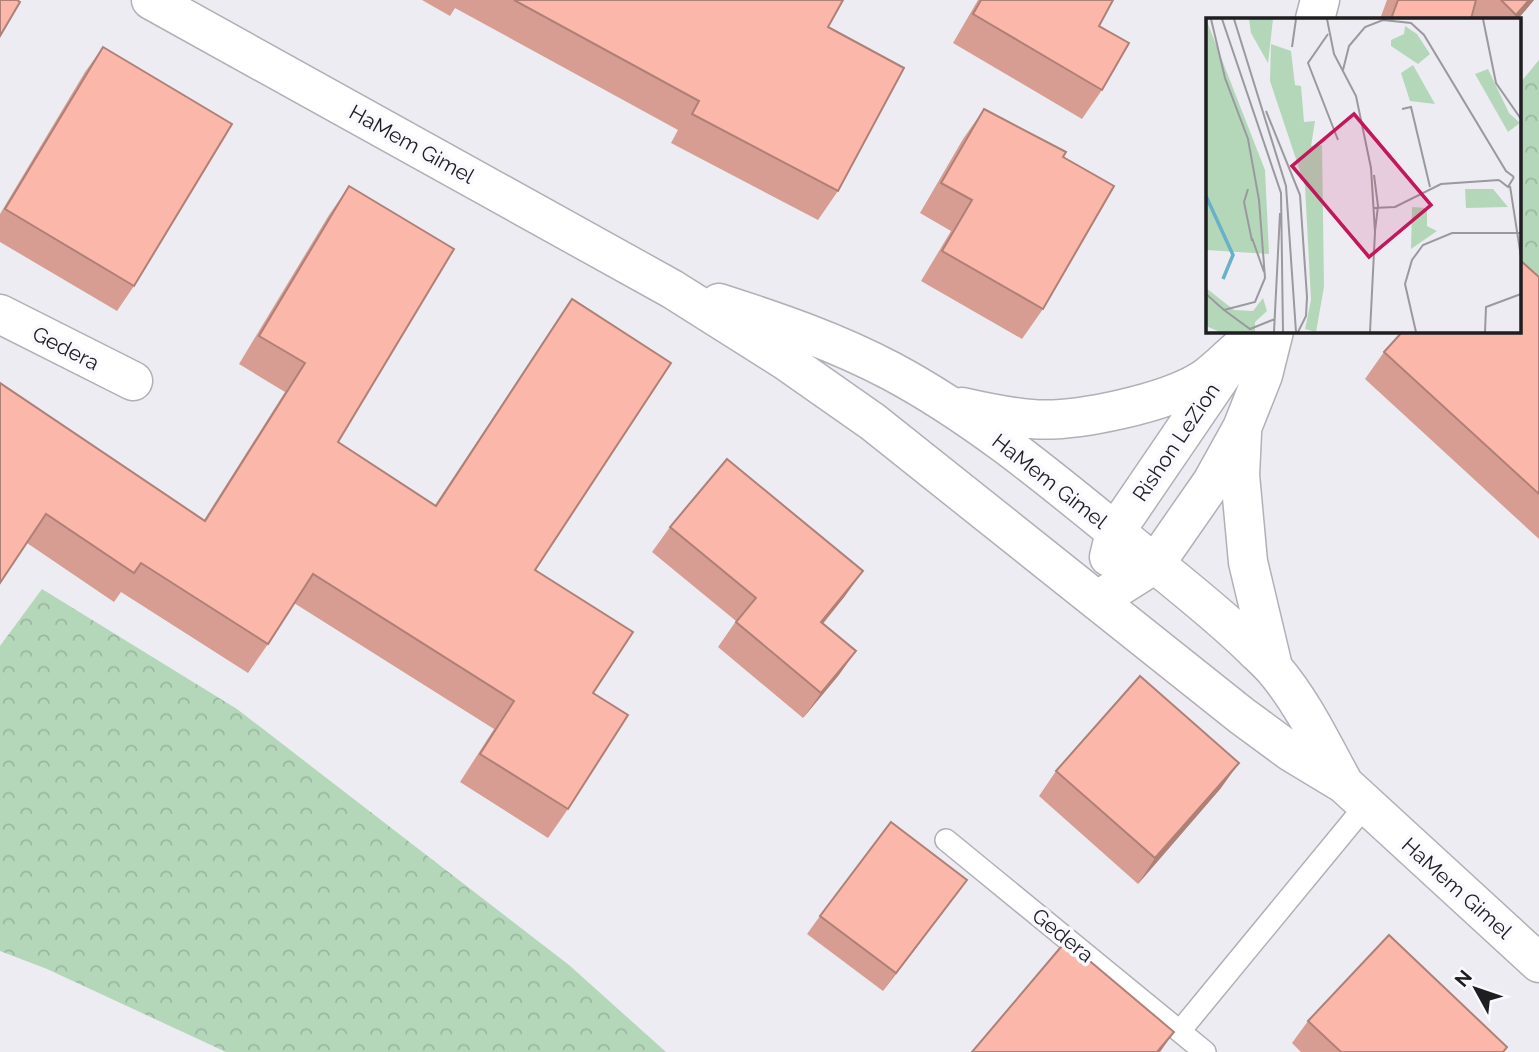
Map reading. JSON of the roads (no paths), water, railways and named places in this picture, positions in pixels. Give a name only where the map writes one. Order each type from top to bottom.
[{"type":"street","name":"HaMem Gimel","points":[[151,0],[672,289],[786,361],[873,422],[1242,716],[1355,794],[1539,963]]},
{"type":"street","points":[[1315,18],[1320,0]]},
{"type":"street","name":"HaMem Gimel","points":[[672,289],[779,322],[831,342],[947,403],[1005,444],[1231,627],[1274,669],[1355,794]]},
{"type":"street","name":"Gedera","points":[[0,314],[133,381]]},
{"type":"street","points":[[947,403],[1033,420],[1071,418],[1139,405],[1172,394],[1203,379],[1255,336]]},
{"type":"street","name":"Rishon LeZion","points":[[1098,600],[1115,532],[1255,336]]},
{"type":"street","name":"Rishon LeZion","points":[[1098,600],[1154,564],[1212,482],[1242,428],[1263,375],[1255,336]]},
{"type":"street","points":[[1242,428],[1240,475],[1248,562],[1274,669]]},
{"type":"lane","points":[[1180,1031],[1355,794]]},
{"type":"lane","name":"Gedera","points":[[946,840],[1205,1052]]}]
